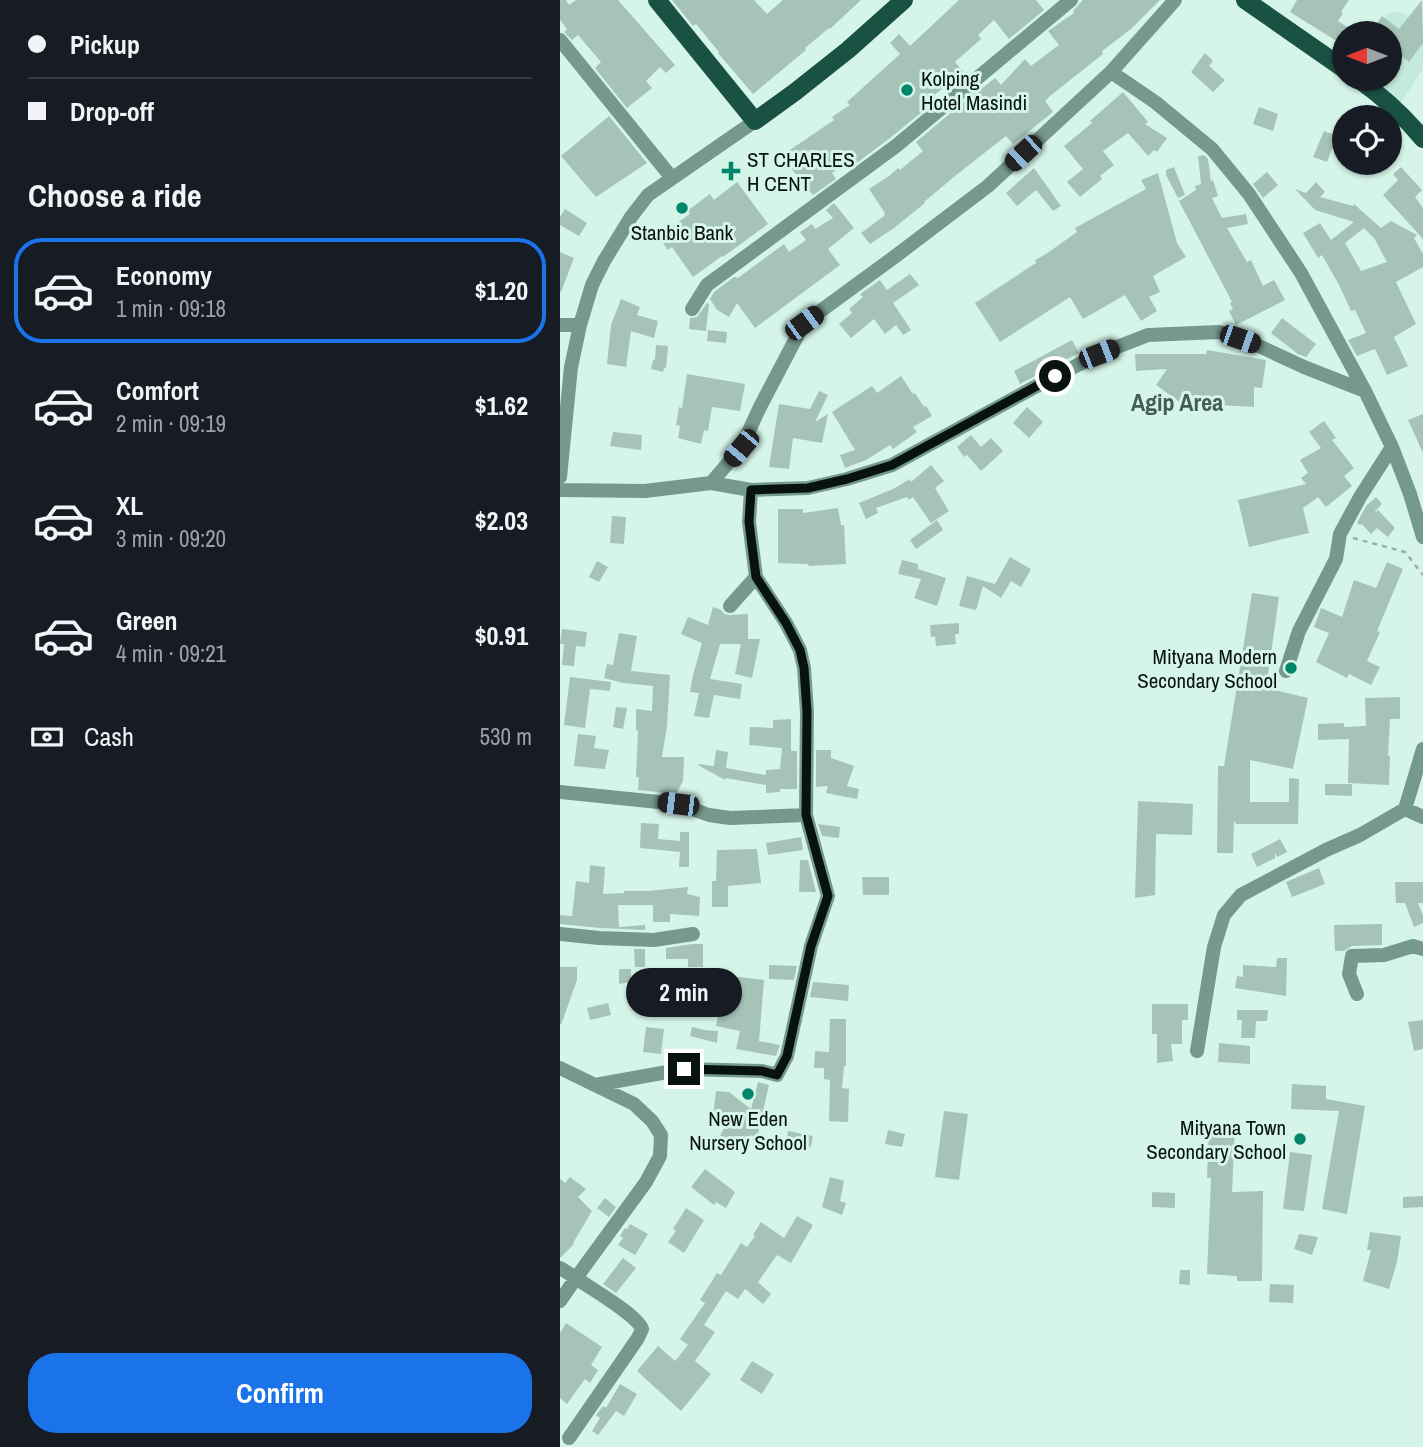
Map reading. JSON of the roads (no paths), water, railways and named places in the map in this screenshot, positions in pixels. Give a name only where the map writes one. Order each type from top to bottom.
[{"type":"main road","points":[[657,0],[755,121],[848,50],[904,0]]},
{"type":"main road","points":[[1252,2],[1332,60]]},
{"type":"main road","points":[[1375,91],[1407,120],[1423,139]]},
{"type":"street","points":[[692,309],[707,285],[896,146],[1071,0]]},
{"type":"street","points":[[711,483],[741,448],[804,323],[988,186],[1111,72],[1175,0]]},
{"type":"street","points":[[560,40],[672,177]]},
{"type":"street","points":[[1111,72],[1155,102],[1212,149],[1249,194],[1301,273],[1364,391],[1392,447],[1423,537]]},
{"type":"street","points":[[560,477],[571,368],[592,285],[631,217],[648,195],[755,121]]},
{"type":"street","points":[[560,325],[580,325]]},
{"type":"street","points":[[560,490],[645,491],[711,483],[751,490],[808,488],[847,479],[892,465],[1099,354],[1148,335],[1219,332],[1261,346],[1364,391]]},
{"type":"street","points":[[1286,671],[1299,631],[1336,559],[1340,534],[1392,447]]},
{"type":"street","points":[[595,1085],[684,1069],[762,1071],[777,1075],[787,1056],[811,946],[828,896],[806,815],[807,712],[802,659],[786,623],[756,577],[749,522],[751,490]]},
{"type":"street","points":[[730,606],[756,577]]},
{"type":"street","points":[[1197,1051],[1214,947],[1224,915],[1241,895],[1360,835],[1405,809],[1423,749]]},
{"type":"street","points":[[560,792],[678,804],[709,815],[730,818],[806,815]]},
{"type":"street","points":[[1405,809],[1423,817]]},
{"type":"street","points":[[560,934],[654,940],[693,934]]},
{"type":"street","points":[[1357,994],[1349,974],[1352,956],[1384,955],[1413,946],[1423,949]]},
{"type":"street","points":[[560,1068],[634,1104],[652,1121],[661,1135],[660,1156],[646,1182],[560,1301]]},
{"type":"street","points":[[560,1268],[625,1312],[639,1323],[642,1329],[569,1438]]},
{"type":"place","name":"Kolping Hotel Masindi","points":[[907,90]]},
{"type":"place","name":"ST CHARLES H CENT","points":[[731,171]]},
{"type":"place","name":"Stanbic Bank","points":[[682,208]]},
{"type":"place","name":"Mityana Modern Secondary School","points":[[1291,668]]},
{"type":"place","name":"New Eden Nursery School","points":[[748,1094]]},
{"type":"place","name":"Mityana Town Secondary School","points":[[1300,1139]]},
{"type":"district","name":"Agip Area","points":[[1177,402]]}]
